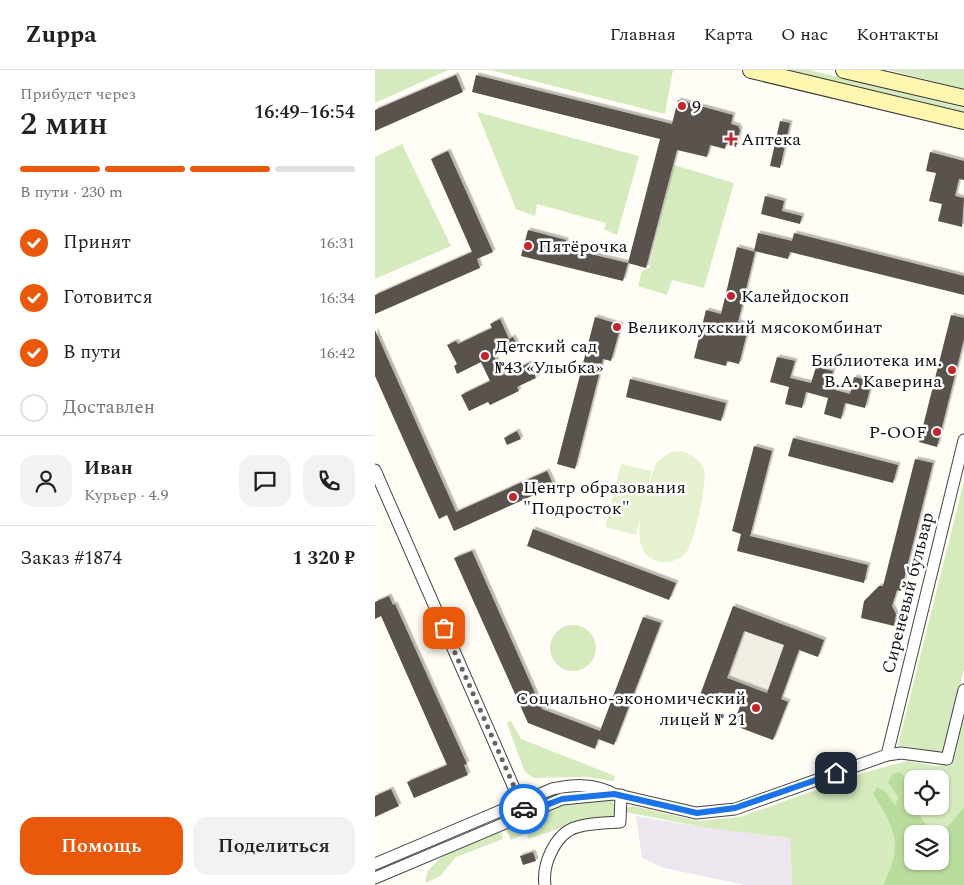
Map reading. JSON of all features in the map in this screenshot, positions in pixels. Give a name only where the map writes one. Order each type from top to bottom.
[{"type":"main road","points":[[751,70],[964,121]]},
{"type":"main road","points":[[844,70],[964,98]]},
{"type":"street","name":"Сиреневый бульвар","points":[[887,755],[964,440]]},
{"type":"street","points":[[375,470],[525,813]]},
{"type":"street","points":[[375,864],[552,789],[582,785],[595,786],[618,794],[697,813],[735,808],[887,755],[901,753],[947,759],[964,690]]},
{"type":"street","points":[[375,878],[525,813],[562,799],[618,794]]},
{"type":"street","points":[[545,885],[545,866],[556,844],[575,827],[620,822],[618,794]]},
{"type":"shaded area","points":[[744,631],[784,645],[767,693],[727,678]]},
{"type":"shaded area","points":[[636,816],[707,828],[790,838],[792,885],[745,885],[664,868],[642,858]]},
{"type":"green space","points":[[375,70],[448,70],[375,103]]},
{"type":"green space","points":[[490,70],[673,70],[665,114]]},
{"type":"green space","points":[[789,70],[809,70],[964,108],[964,113]]},
{"type":"green space","points":[[889,70],[964,70],[964,89]]},
{"type":"green space","points":[[477,112],[639,156],[617,235],[604,229],[606,223],[537,204],[535,216],[516,209]]},
{"type":"green space","points":[[402,144],[451,246],[375,279],[375,157]]},
{"type":"green space","points":[[674,165],[734,183],[704,288],[672,280],[667,295],[638,286],[642,271],[649,268]]},
{"type":"green space","points":[[681,451],[695,457],[704,469],[702,499],[696,527],[685,554],[674,561],[660,562],[648,556],[642,546],[639,533],[640,518],[656,463],[671,452]]},
{"type":"green space","points":[[621,464],[652,471],[636,535],[605,527]]},
{"type":"green space","points":[[964,481],[964,669],[943,753],[898,745]]},
{"type":"green space","points":[[573,625],[586,629],[592,635],[596,648],[592,661],[586,667],[573,671],[560,667],[554,661],[550,648],[554,635],[560,629]]},
{"type":"green space","points":[[964,719],[964,807],[949,825],[927,825],[920,815],[949,815],[949,770],[904,770],[895,806],[885,791],[877,787],[873,794],[887,818],[894,838],[894,859],[883,885],[792,885],[790,838],[707,828],[625,812],[627,807],[633,806],[698,821],[740,817],[863,773],[907,761],[936,766],[945,765],[955,755]]},
{"type":"green space","points":[[511,721],[521,739],[615,776],[613,781],[587,777],[533,778],[524,770],[507,723]]},
{"type":"green space","points":[[900,772],[904,777],[904,815],[920,815],[927,825],[904,825],[904,870],[949,870],[949,825],[964,807],[964,885],[883,885],[890,871],[893,859],[894,838],[887,818],[873,794],[877,787],[885,791],[895,805],[898,797],[888,782],[893,774]]},
{"type":"green space","points":[[613,801],[615,809],[613,818],[573,824],[528,839],[527,833],[511,840],[506,827],[562,804]]},
{"type":"green space","points":[[501,830],[503,839],[456,857],[440,876],[426,883],[428,873],[443,857]]},
{"type":"building","points":[[456,75],[463,92],[375,131],[375,110]]},
{"type":"building","points":[[476,75],[672,124],[678,100],[733,115],[731,124],[738,126],[740,130],[736,147],[726,144],[725,149],[710,145],[707,157],[677,150],[646,268],[628,263],[660,139],[472,92]]},
{"type":"building","points":[[780,121],[790,123],[780,168],[770,166]]},
{"type":"building","points":[[448,151],[493,252],[477,259],[480,268],[375,314],[375,295],[472,252],[431,159]]},
{"type":"building","points":[[930,152],[964,161],[964,180],[959,179],[955,196],[964,198],[962,227],[938,221],[942,204],[929,201],[936,173],[926,171]]},
{"type":"building","points":[[765,196],[784,201],[782,211],[802,216],[800,224],[761,214]]},
{"type":"building","points":[[528,230],[566,240],[565,248],[628,263],[623,281],[521,256]]},
{"type":"building","points":[[758,233],[792,241],[794,233],[964,276],[964,295],[790,252],[788,259],[754,251]]},
{"type":"building","points":[[737,247],[755,252],[738,322],[749,325],[739,364],[727,361],[726,366],[694,358],[706,310],[721,314]]},
{"type":"building","points":[[951,315],[964,318],[964,339],[937,447],[919,442]]},
{"type":"building","points":[[595,317],[621,325],[611,361],[603,359],[575,469],[557,464]]},
{"type":"building","points":[[500,319],[509,339],[513,337],[517,345],[494,356],[503,375],[529,363],[536,378],[517,387],[519,391],[490,405],[488,402],[469,411],[461,395],[490,381],[481,362],[457,374],[454,366],[457,364],[447,345],[456,341],[458,344],[492,328],[490,324]]},
{"type":"building","points":[[375,330],[456,512],[547,471],[554,486],[454,531],[447,515],[439,519],[375,376]]},
{"type":"building","points":[[777,357],[795,361],[790,378],[811,383],[816,367],[833,371],[828,388],[850,394],[854,377],[872,381],[865,408],[845,403],[841,419],[824,414],[828,398],[806,392],[802,408],[785,404],[789,387],[770,382]]},
{"type":"building","points":[[630,379],[726,403],[721,421],[626,397]]},
{"type":"building","points":[[517,431],[521,439],[507,445],[504,438]]},
{"type":"building","points":[[793,438],[898,465],[893,483],[788,456]]},
{"type":"building","points":[[754,446],[772,451],[750,536],[868,565],[864,583],[737,551],[741,534],[732,531]]},
{"type":"building","points":[[915,459],[933,463],[901,591],[897,590],[892,606],[896,614],[894,626],[861,618],[864,601],[879,586],[883,586]]},
{"type":"building","points":[[533,529],[676,583],[669,600],[527,546]]},
{"type":"building","points":[[472,551],[542,709],[600,731],[643,617],[661,623],[614,745],[598,739],[595,749],[528,723],[454,558]]},
{"type":"building","points":[[389,596],[393,605],[395,604],[467,764],[464,765],[468,775],[414,798],[407,782],[447,765],[381,616],[375,619],[375,602]]},
{"type":"building","points":[[733,606],[824,640],[818,657],[799,650],[781,699],[788,702],[773,740],[733,725],[742,701],[719,692],[716,701],[700,695]],"holes":[[[744,631],[784,645],[767,693],[727,678]]]},
{"type":"building","points":[[391,789],[399,806],[375,817],[375,796]]},
{"type":"building","points":[[533,852],[536,861],[523,865],[520,856]]},
{"type":"way so far","points":[[444,628],[524,809]]},
{"type":"place","name":"9","points":[[682,106]]},
{"type":"place","name":"Аптека","points":[[731,139]]},
{"type":"place","name":"Пятёрочка","points":[[528,246]]},
{"type":"place","name":"Калейдоскоп","points":[[731,296]]},
{"type":"place","name":"Великолукский мясокомбинат","points":[[617,327]]},
{"type":"place","name":"Детский сад №43 «Улыбка»","points":[[485,356]]},
{"type":"place","name":"Библиотека им. В.А. Каверина","points":[[952,370]]},
{"type":"place","name":"P-OOF","points":[[937,432]]},
{"type":"place","name":"Центр образования \"Подросток\"","points":[[513,497]]},
{"type":"place","name":"Социально-экономический лицей № 21","points":[[756,708]]},
{"type":"route","points":[[524,809],[525,813],[562,799],[593,794],[614,794],[697,813],[735,808],[836,773]]}]
